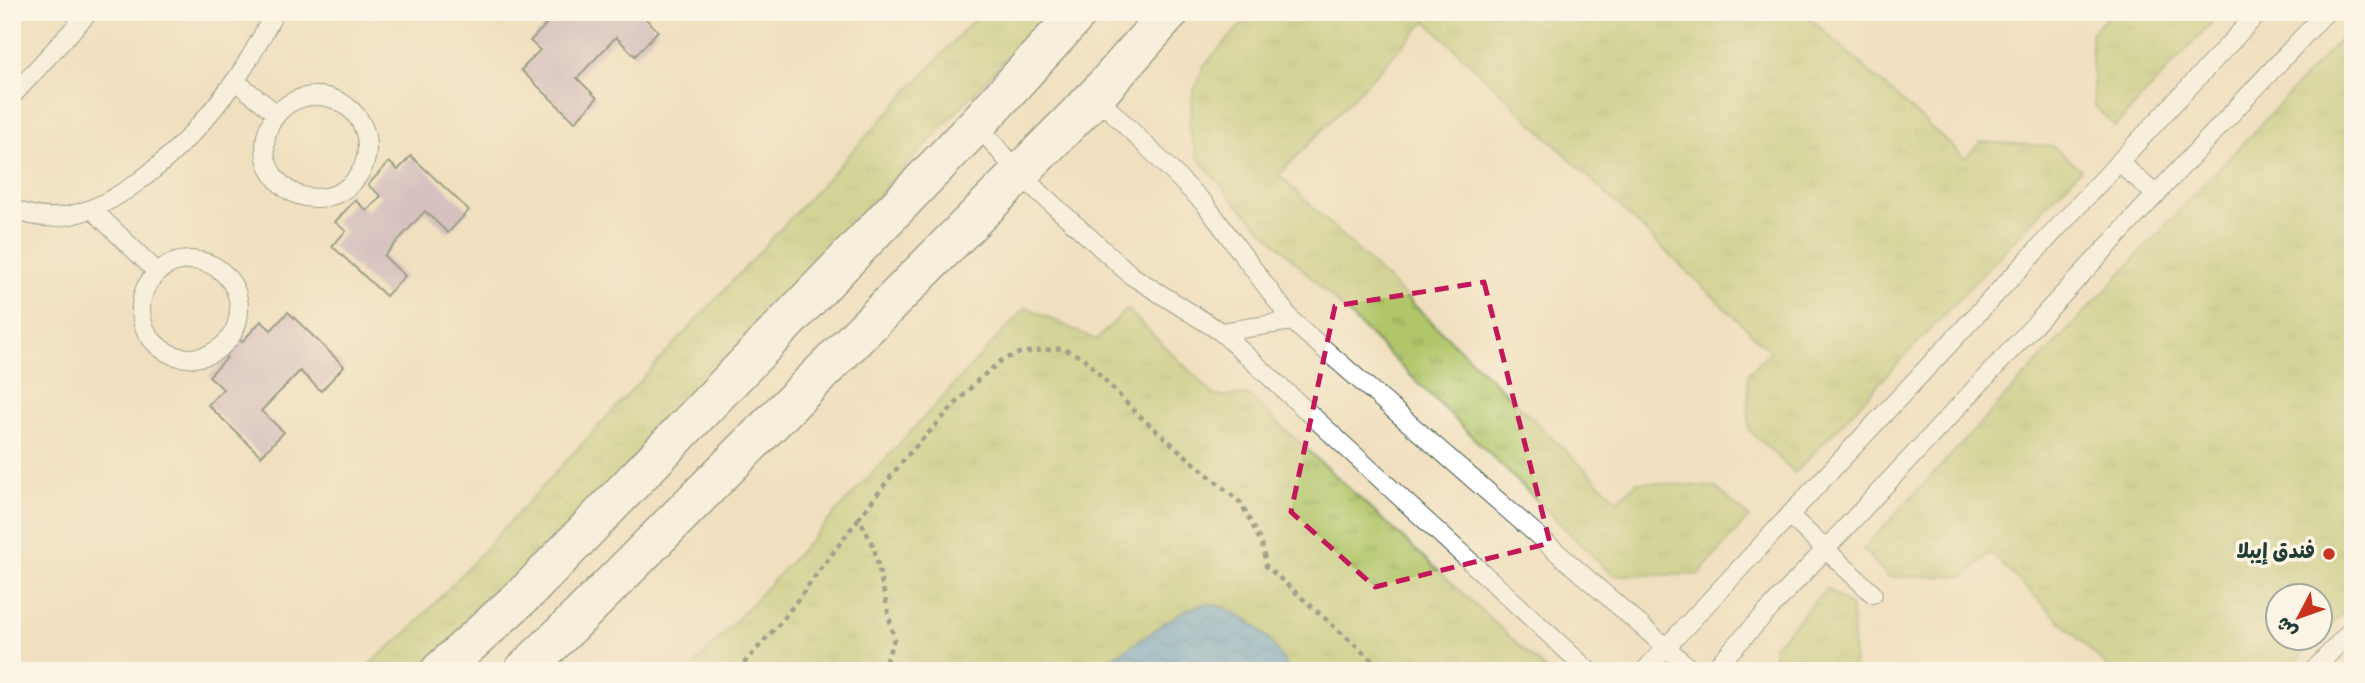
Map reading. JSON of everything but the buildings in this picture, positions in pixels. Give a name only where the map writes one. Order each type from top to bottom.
[{"type":"main road","points":[[440,671],[530,590],[977,124],[1079,12]]},
{"type":"main road","points":[[523,671],[1096,96],[1170,12]]},
{"type":"lane","points":[[12,96],[89,12]]},
{"type":"lane","points":[[12,208],[23,214],[54,218],[93,210],[118,197],[156,166],[196,127],[235,81],[275,12]]},
{"type":"lane","points":[[500,12],[505,12]]},
{"type":"lane","points":[[1644,671],[2259,12]]},
{"type":"lane","points":[[1712,671],[2326,12]]},
{"type":"lane","points":[[235,81],[277,114]]},
{"type":"lane","points":[[321,96],[337,100],[351,109],[361,122],[367,138],[367,155],[362,170],[352,184],[338,193],[322,198],[304,197],[289,190],[276,178],[268,163],[265,145],[268,129],[277,114],[290,103],[305,97],[321,96]]},
{"type":"lane","points":[[1096,96],[1205,204],[1292,321],[1693,671]]},
{"type":"lane","points":[[977,124],[1018,173],[1132,276],[1221,332],[1589,671]]},
{"type":"lane","points":[[2119,162],[2156,195]]},
{"type":"lane","points":[[93,210],[157,272]]},
{"type":"lane","points":[[187,259],[204,261],[219,268],[231,281],[239,312],[235,328],[226,342],[213,352],[197,357],[181,357],[167,352],[154,342],[145,329],[141,314],[147,284],[157,272],[171,263],[187,259]]},
{"type":"lane","points":[[1221,332],[1292,321]]},
{"type":"lane","points":[[1789,515],[1873,594]]},
{"type":"lane","points":[[2313,671],[2353,628]]},
{"type":"path","points":[[737,671],[781,622],[905,458],[978,380],[1002,360],[1020,353],[1062,348],[1085,359],[1137,414],[1241,503],[1262,544],[1266,566],[1384,671]]},
{"type":"path","points":[[859,518],[874,547],[894,639],[883,671]]},
{"type":"highlighted area","points":[[1484,282],[1550,543],[1375,587],[1291,512],[1335,306]]},
{"type":"green space","points":[[981,12],[1049,12],[566,533],[422,671],[361,671],[410,630]]},
{"type":"green space","points":[[1253,12],[1803,12],[1965,158],[1981,142],[2052,146],[2081,169],[1795,473],[1749,430],[1748,374],[1770,351],[1426,21],[1279,175],[1618,501],[1637,482],[1715,487],[1749,517],[1698,575],[1612,575],[1234,201],[1198,158],[1189,129],[1193,94],[1204,65]]},
{"type":"green space","points":[[2112,12],[2221,12],[2115,127],[2094,105],[2091,33]]},
{"type":"green space","points":[[2353,36],[2353,602],[2334,622],[2334,582],[2264,582],[2264,652],[2305,652],[2287,671],[2112,671],[1990,553],[1965,576],[1888,577],[1863,549],[2342,37]]},
{"type":"green space","points":[[1026,307],[1096,340],[1127,309],[1215,396],[1248,395],[1547,671],[689,671]]},
{"type":"green space","points":[[1827,588],[1852,608],[1854,671],[1776,671],[1773,647]]},
{"type":"water","points":[[1208,603],[1235,612],[1256,627],[1274,646],[1289,671],[1094,671],[1175,616]]},
{"type":"place","name":"فندق إيبلا","points":[[2329,554]]}]
